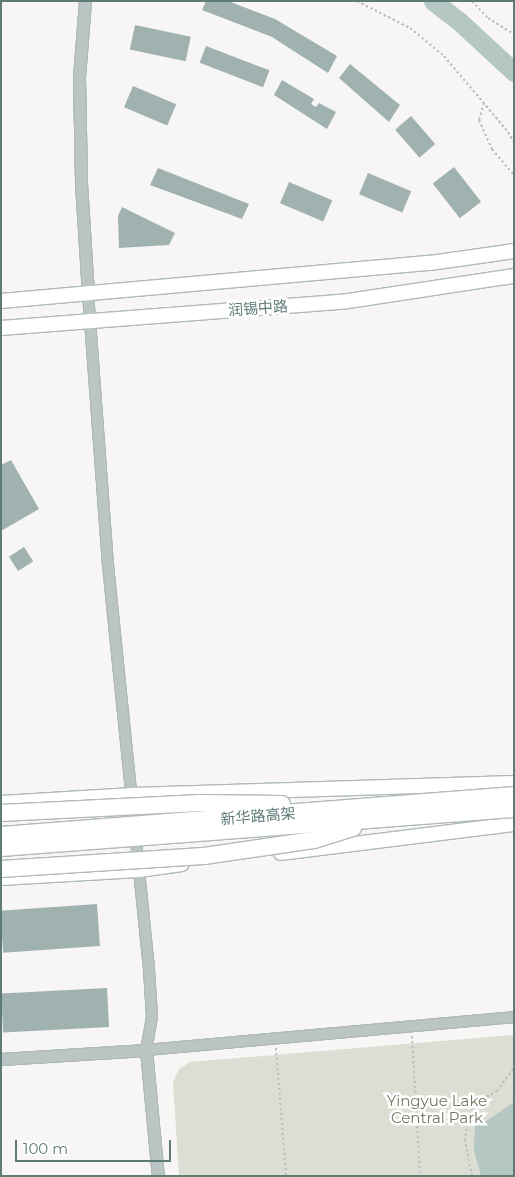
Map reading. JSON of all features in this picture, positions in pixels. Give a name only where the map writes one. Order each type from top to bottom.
[{"type":"highway","name":"新华路高架","points":[[1,848],[384,812],[514,795]]},
{"type":"highway","points":[[1,813],[200,803],[384,812]]},
{"type":"highway","name":"新华路高架","points":[[1,835],[384,812],[514,809]]},
{"type":"highway","points":[[1,869],[204,856],[314,840],[384,812]]},
{"type":"main road","name":"润锡中路","points":[[1,301],[430,263],[514,251]]},
{"type":"main road","name":"润锡中路","points":[[1,328],[348,301],[514,276]]},
{"type":"main road","points":[[1,803],[133,795],[514,783]]},
{"type":"main road","points":[[1,878],[140,870],[514,824]]},
{"type":"street","points":[[85,1],[79,77],[81,183],[108,565],[133,795],[152,1017],[146,1050],[158,1176]]},
{"type":"street","points":[[1,1059],[146,1050],[514,1017]]},
{"type":"path","points":[[356,1],[410,28],[444,56],[484,103],[514,143]]},
{"type":"path","points":[[472,1],[488,18],[514,34]]},
{"type":"path","points":[[484,103],[479,120],[492,149],[514,175]]},
{"type":"path","points":[[412,1026],[420,1176]]},
{"type":"path","points":[[276,1038],[286,1176]]},
{"type":"path","points":[[472,1176],[465,1141],[470,1114],[482,1099],[497,1091],[514,1068]]},
{"type":"green space","name":"Yingyue Lake Central Park","points":[[514,1035],[514,1176],[179,1176],[173,1082],[179,1069],[190,1062]]},
{"type":"shaded area","points":[[514,1102],[514,1176],[481,1176],[474,1151],[475,1121],[482,1124]]},
{"type":"building","points":[[206,1],[228,1],[275,19],[337,56],[328,73],[272,37],[202,10]]},
{"type":"building","points":[[135,25],[191,37],[186,61],[130,49]]},
{"type":"building","points":[[206,46],[269,70],[263,87],[200,63]]},
{"type":"building","points":[[350,64],[400,105],[389,122],[339,78]]},
{"type":"building","points":[[282,80],[314,99],[311,104],[316,107],[319,103],[336,112],[327,129],[274,95]]},
{"type":"building","points":[[133,86],[176,104],[167,126],[124,107]]},
{"type":"building","points":[[411,116],[435,144],[419,158],[395,130]]},
{"type":"building","points":[[454,167],[481,202],[460,218],[433,184]]},
{"type":"building","points":[[158,168],[249,204],[242,219],[150,185]]},
{"type":"building","points":[[368,173],[411,191],[402,213],[359,194]]},
{"type":"building","points":[[289,182],[332,200],[323,222],[280,203]]},
{"type":"building","points":[[122,207],[175,233],[169,245],[119,248],[118,216]]},
{"type":"building","points":[[11,460],[39,509],[1,531],[1,465]]},
{"type":"building","points":[[24,547],[33,561],[18,571],[9,557]]},
{"type":"building","points":[[97,904],[100,946],[3,953],[1,911]]},
{"type":"building","points":[[107,988],[109,1027],[3,1032],[1,994]]},
{"type":"waterway","points":[[433,1],[459,21],[514,72]]}]
